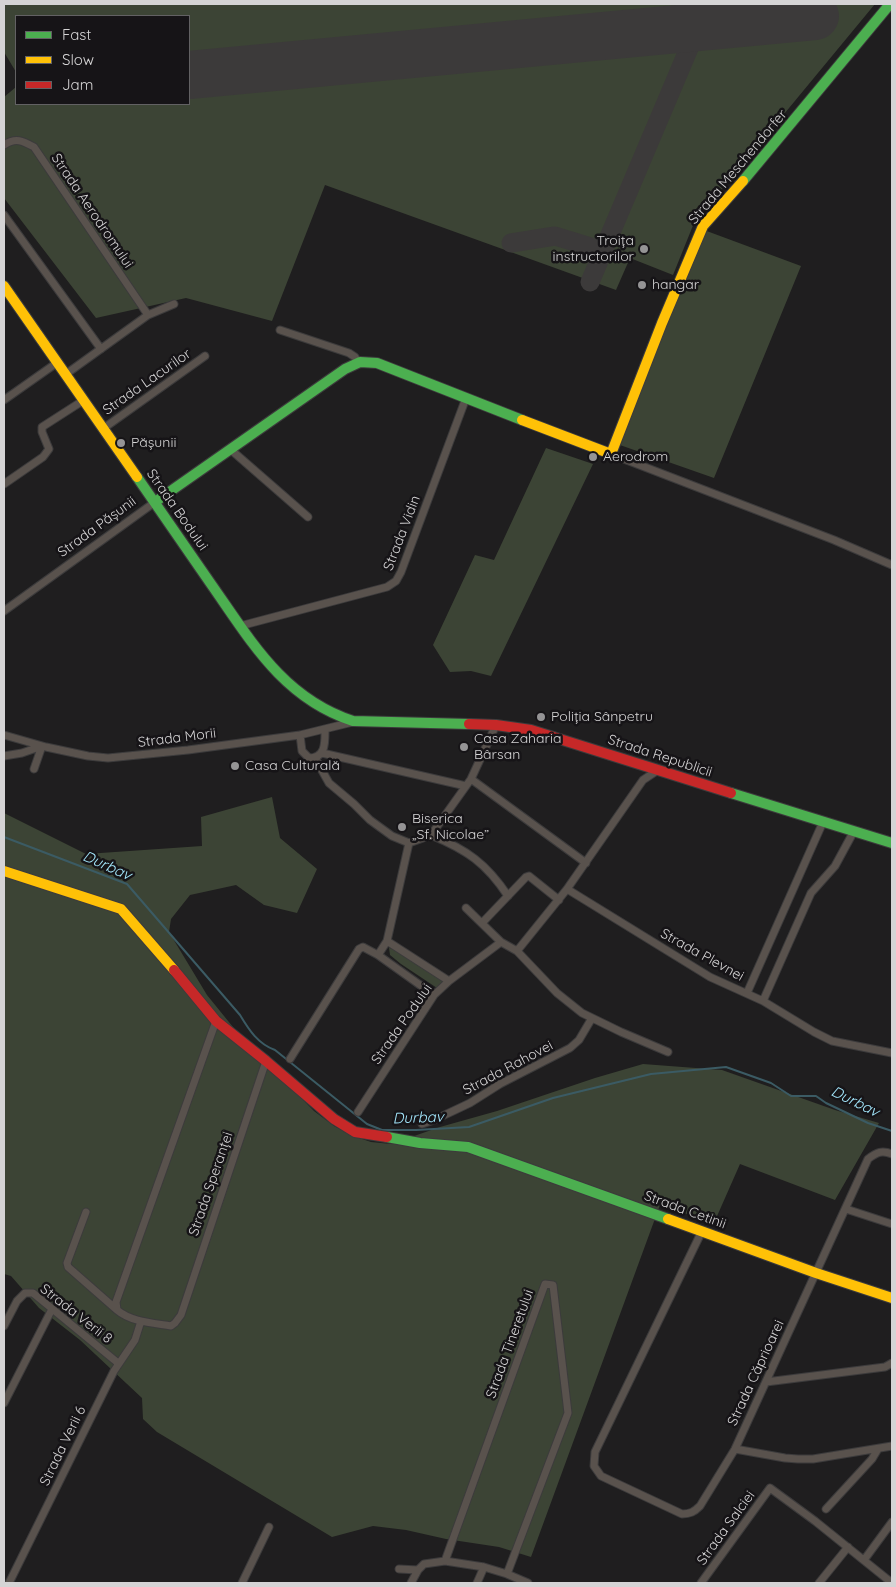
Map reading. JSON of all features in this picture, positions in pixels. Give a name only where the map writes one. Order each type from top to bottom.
[{"type":"main road","name":"Strada Meschendorfer","points":[[611,454],[662,323],[703,226],[768,152],[890,4]]},
{"type":"main road","name":"Strada Bodului","points":[[4,286],[240,626],[273,670],[287,684],[314,704],[338,718],[354,721]]},
{"type":"main road","points":[[358,362],[377,363],[611,454]]},
{"type":"main road","name":"Strada Pășunii","points":[[155,502],[345,369],[358,362]]},
{"type":"main road","name":"Strada Republicii","points":[[354,721],[496,725],[547,734],[640,765],[892,843]]},
{"type":"main road","name":"Strada Cetinii","points":[[4,871],[122,909],[216,1021],[334,1119],[355,1132],[420,1143],[468,1147],[816,1273],[892,1298]]},
{"type":"street","name":"Strada Aerodromului","points":[[4,145],[21,140],[34,148],[148,315]]},
{"type":"street","points":[[4,215],[101,349]]},
{"type":"street","points":[[66,374],[148,315],[174,304]]},
{"type":"street","points":[[280,330],[349,353],[358,362]]},
{"type":"street","name":"Strada Lacurilor","points":[[104,428],[205,356]]},
{"type":"street","points":[[4,400],[58,362]]},
{"type":"street","name":"Strada Vidin","points":[[240,626],[387,586],[396,581],[466,398]]},
{"type":"street","points":[[4,484],[43,457],[48,449],[42,428],[84,400]]},
{"type":"street","points":[[230,449],[308,517]]},
{"type":"street","points":[[611,454],[834,540],[892,565]]},
{"type":"street","name":"Strada Pășunii","points":[[4,611],[155,502]]},
{"type":"street","points":[[300,735],[302,751],[309,758],[315,758],[322,753],[328,729],[338,718]]},
{"type":"street","name":"Strada Morii","points":[[4,735],[42,746],[88,756],[108,758],[300,735],[354,721]]},
{"type":"street","points":[[315,758],[329,783],[370,820],[392,836],[409,843],[431,835],[471,779],[496,725]]},
{"type":"street","points":[[4,756],[22,753],[42,746]]},
{"type":"street","points":[[34,769],[42,746]]},
{"type":"street","points":[[322,753],[466,786]]},
{"type":"street","points":[[640,765],[643,780]]},
{"type":"street","points":[[517,951],[567,890],[643,780],[658,770]]},
{"type":"street","points":[[471,779],[586,863]]},
{"type":"street","points":[[746,993],[823,822]]},
{"type":"street","points":[[763,1001],[811,893],[835,866],[854,831]]},
{"type":"street","points":[[431,835],[459,847],[480,862],[492,873],[508,896]]},
{"type":"street","points":[[378,955],[387,941],[409,843]]},
{"type":"street","points":[[482,922],[529,876],[559,900]]},
{"type":"street","name":"Strada Plevnei","points":[[567,890],[710,977],[763,1001],[798,1024],[832,1041],[892,1053]]},
{"type":"street","points":[[466,908],[501,942],[517,951],[557,993],[582,1013],[668,1052]]},
{"type":"street","points":[[387,941],[449,981]]},
{"type":"street","name":"Strada Podului","points":[[358,1112],[434,995],[449,981],[501,942]]},
{"type":"street","points":[[290,1059],[360,949],[365,947],[378,955],[434,995]]},
{"type":"street","name":"Strada Rahovei","points":[[422,1124],[470,1103],[500,1084],[570,1048],[579,1040],[592,1018]]},
{"type":"street","points":[[117,1310],[116,1302],[216,1021]]},
{"type":"street","name":"Strada Speranței","points":[[141,1321],[171,1326],[181,1315],[266,1061]]},
{"type":"street","name":"Strada Căprioarei","points":[[702,1231],[595,1452],[594,1466],[601,1476],[682,1514],[694,1512],[700,1506],[735,1449],[868,1158],[876,1153],[885,1151],[892,1154]]},
{"type":"street","points":[[846,1209],[892,1224]]},
{"type":"street","points":[[86,1212],[67,1263],[68,1267],[121,1314],[141,1321]]},
{"type":"street","name":"Strada Tineretului","points":[[445,1561],[545,1284],[553,1285],[568,1413],[507,1574]]},
{"type":"street","name":"Strada Verii 8","points":[[4,1326],[16,1301],[24,1293],[33,1293],[118,1363]]},
{"type":"street","points":[[4,1403],[52,1309]]},
{"type":"street","name":"Strada Verii 6","points":[[9,1583],[118,1363],[135,1340],[141,1321]]},
{"type":"street","points":[[766,1382],[885,1367],[892,1363]]},
{"type":"street","points":[[735,1449],[798,1459],[892,1446]]},
{"type":"street","points":[[826,1509],[872,1459],[878,1449]]},
{"type":"street","name":"Strada Salciei","points":[[701,1583],[770,1488],[848,1547]]},
{"type":"street","points":[[864,1560],[892,1522]]},
{"type":"street","points":[[242,1583],[270,1527]]},
{"type":"street","points":[[820,1583],[848,1547],[892,1583]]},
{"type":"street","points":[[412,1583],[418,1570],[424,1564],[445,1561],[484,1567],[528,1583]]},
{"type":"street","points":[[477,1583],[484,1567]]},
{"type":"street","points":[[399,1569],[418,1570]]},
{"type":"green space","points":[[4,4],[875,4],[694,223],[673,275],[630,258],[616,290],[325,185],[272,321],[186,298],[96,318],[4,198],[4,97],[15,88],[15,105],[190,105],[190,15],[15,15],[15,70],[4,52]]},
{"type":"green space","points":[[704,230],[801,266],[714,478],[617,444]]},
{"type":"green space","points":[[546,448],[593,464],[491,676],[471,671],[450,672],[433,645],[475,555],[494,560]]},
{"type":"green space","points":[[272,797],[280,838],[317,869],[297,913],[264,905],[236,885],[190,895],[171,919],[169,932],[207,995],[237,1032],[314,1111],[334,1126],[353,1136],[371,1142],[391,1144],[643,1064],[722,1070],[835,1110],[879,1123],[835,1200],[740,1164],[714,1223],[660,1205],[531,1557],[499,1547],[373,1526],[332,1537],[157,1432],[143,1419],[142,1398],[80,1340],[39,1308],[11,1276],[4,1274],[4,813],[86,854],[202,846],[201,817]]},
{"type":"green space","points":[[389,948],[395,949],[445,981],[437,988],[390,955]]},
{"type":"waterway","name":"Durbav","points":[[4,837],[127,884],[240,1015],[259,1040],[275,1050],[367,1124],[382,1130],[469,1127],[553,1098],[651,1074],[726,1067],[771,1083],[791,1096],[816,1096],[826,1103],[868,1123],[892,1131]]},
{"type":"taxiway","points":[[590,282],[698,27]]},
{"type":"taxiway","points":[[511,243],[555,236],[604,251]]},
{"type":"runway","points":[[190,75],[815,16]]},
{"type":"traffic: fast","points":[[743,181],[890,4]]},
{"type":"traffic: fast","points":[[155,502],[345,369],[360,362],[377,363],[522,420]]},
{"type":"traffic: fast","points":[[137,477],[255,646],[288,683],[307,698],[328,711],[353,721],[469,724]]},
{"type":"traffic: fast","points":[[731,793],[892,843]]},
{"type":"traffic: fast","points":[[387,1137],[420,1143],[468,1147],[668,1219]]},
{"type":"traffic: slow","points":[[522,420],[611,454],[662,323],[703,226],[743,181]]},
{"type":"traffic: slow","points":[[4,286],[137,477]]},
{"type":"traffic: slow","points":[[4,871],[121,909],[174,970]]},
{"type":"traffic: slow","points":[[668,1219],[816,1273],[892,1298]]},
{"type":"traffic: jam","points":[[469,724],[496,725],[531,730],[731,793]]},
{"type":"traffic: jam","points":[[174,970],[216,1021],[334,1119],[355,1132],[387,1137]]},
{"type":"place","name":"Troița instructorilor","points":[[644,249]]},
{"type":"place","name":"hangar","points":[[642,285]]},
{"type":"place","name":"Pășunii","points":[[121,443]]},
{"type":"place","name":"Aerodrom","points":[[593,457]]},
{"type":"place","name":"Poliția Sânpetru","points":[[541,717]]},
{"type":"place","name":"Casa Zaharia Bârsan","points":[[464,747]]},
{"type":"place","name":"Casa Culturală","points":[[235,766]]},
{"type":"place","name":"Biserica „Sf. Nicolae”","points":[[402,827]]}]
